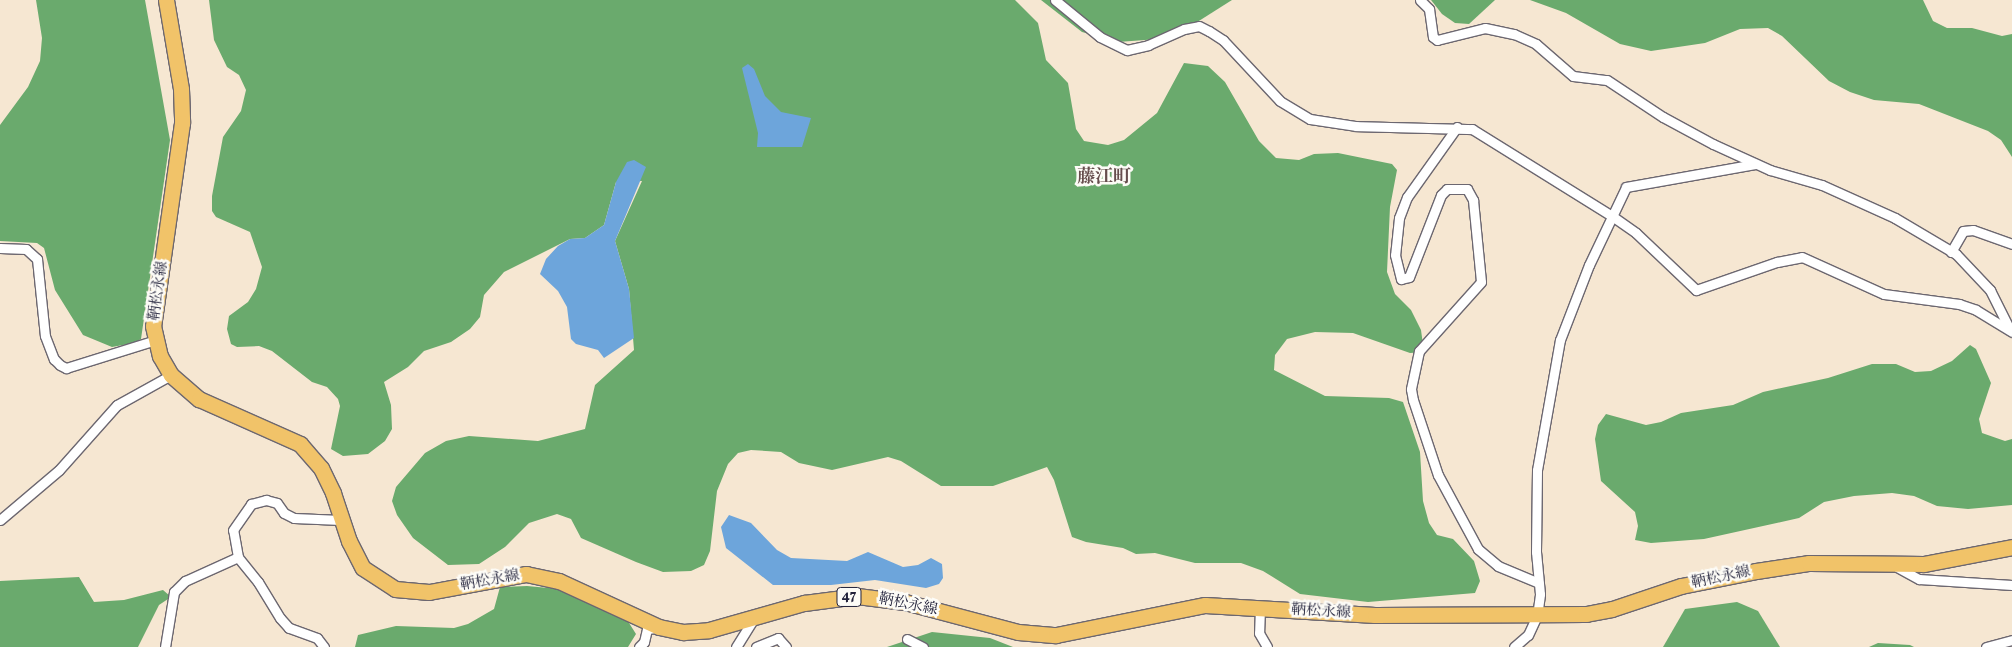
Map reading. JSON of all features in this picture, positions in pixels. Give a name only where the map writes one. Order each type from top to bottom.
[{"type":"main road","name":"鞆松永線","points":[[166,0],[181,89],[182,123],[154,326],[156,340],[171,375],[199,399],[300,444],[321,468],[333,493],[341,520],[363,568],[395,589],[429,592],[526,574],[558,581],[659,627],[683,632],[709,630],[804,603],[857,596],[905,602],[1018,632],[1056,635],[1206,604],[1260,607],[1303,613],[1537,616],[1612,609],[1681,586],[1756,570],[1809,563],[1924,564],[2012,547]]},
{"type":"street","points":[[1055,0],[1100,37],[1127,50],[1148,45],[1184,29],[1199,26],[1223,40],[1280,102],[1310,119],[1356,126],[1457,127],[1480,134],[1636,232],[1696,290],[1777,262],[1802,257],[1884,294],[1959,304],[1976,310],[2011,331]]},
{"type":"street","points":[[1420,0],[1429,9],[1433,37],[1437,40],[1485,28],[1514,34],[1536,44],[1573,76],[1606,80],[1663,117],[1755,164],[1830,189],[1895,218],[1951,252],[1990,290],[2011,331]]},
{"type":"street","points":[[1457,127],[1407,197],[1399,218],[1395,255],[1401,280],[1409,277],[1419,259],[1441,194],[1447,189],[1467,188],[1473,200],[1482,282],[1418,351],[1411,389],[1438,475],[1478,549],[1498,566],[1539,583]]},
{"type":"street","points":[[1514,647],[1528,636],[1537,616],[1539,583],[1538,470],[1548,399],[1560,340],[1626,187],[1755,164]]},
{"type":"street","points":[[1951,252],[1964,232],[1973,230],[2012,244]]},
{"type":"street","points":[[0,248],[26,249],[36,259],[45,336],[54,359],[60,365],[66,368],[156,340]]},
{"type":"street","points":[[0,520],[59,470],[117,405],[171,375]]},
{"type":"street","points":[[324,647],[317,638],[289,628],[280,618],[258,582],[238,557],[233,530],[251,504],[266,500],[278,503],[284,514],[294,518],[341,520]]},
{"type":"street","points":[[165,647],[174,592],[185,581],[238,557]]},
{"type":"street","points":[[1892,564],[1919,579],[2012,585]]},
{"type":"street","points":[[1260,607],[1259,633],[1267,647]]},
{"type":"street","points":[[736,647],[754,618]]},
{"type":"street","points":[[639,647],[644,642],[647,629],[659,627]]},
{"type":"street","points":[[756,647],[778,638],[786,647]]},
{"type":"street","points":[[907,639],[923,647]]},
{"type":"street","points":[[1986,647],[2012,640]]},
{"type":"green space","points":[[36,0],[145,0],[170,140],[141,339],[134,343],[112,347],[83,335],[55,290],[44,248],[37,243],[0,241],[0,125],[28,87],[40,61],[42,38]]},
{"type":"green space","points":[[209,0],[1015,0],[1038,23],[1046,60],[1068,83],[1076,129],[1084,141],[1108,145],[1124,140],[1157,113],[1184,63],[1208,66],[1225,82],[1259,141],[1276,158],[1299,160],[1314,154],[1338,153],[1392,164],[1397,170],[1390,207],[1387,272],[1395,294],[1411,310],[1421,330],[1424,352],[1410,353],[1353,333],[1315,332],[1287,339],[1275,355],[1274,370],[1325,396],[1389,398],[1403,402],[1420,452],[1423,501],[1429,523],[1437,535],[1453,539],[1474,561],[1480,581],[1475,593],[1368,602],[1300,594],[1263,571],[1241,563],[1195,563],[1155,553],[1136,554],[1123,548],[1086,542],[1072,537],[1054,480],[1047,467],[993,486],[941,486],[901,461],[888,457],[832,470],[799,463],[781,452],[751,450],[738,453],[728,464],[717,491],[710,551],[704,565],[691,571],[663,572],[636,562],[581,538],[571,519],[557,514],[529,523],[505,547],[479,564],[448,565],[413,538],[397,515],[392,501],[396,487],[425,453],[446,441],[469,436],[538,441],[585,429],[595,385],[634,350],[629,289],[615,241],[642,181],[616,182],[604,225],[585,238],[570,239],[504,272],[484,295],[480,317],[470,329],[451,342],[424,351],[408,367],[384,382],[391,405],[392,429],[385,441],[368,454],[343,456],[331,449],[340,406],[338,399],[327,387],[312,382],[272,351],[259,346],[237,347],[231,344],[227,329],[229,316],[248,302],[256,289],[262,267],[250,232],[216,217],[212,211],[212,196],[223,137],[241,111],[246,90],[239,75],[227,67],[214,40]]},
{"type":"green space","points":[[1041,0],[1232,0],[1172,38],[1118,42],[1082,32]]},
{"type":"green space","points":[[1431,0],[1495,0],[1469,24],[1455,23],[1442,14]]},
{"type":"green space","points":[[1530,0],[1923,0],[1933,21],[1947,28],[1972,28],[2002,36],[2012,34],[2012,157],[2001,140],[1988,131],[1919,104],[1874,100],[1850,92],[1829,81],[1782,36],[1768,28],[1740,29],[1705,43],[1651,51],[1620,44],[1566,13]]},
{"type":"green space","points":[[1970,345],[1976,349],[1991,383],[1979,419],[1982,433],[2005,441],[2012,439],[2012,505],[1968,509],[1937,506],[1914,496],[1892,493],[1854,496],[1824,502],[1799,518],[1704,539],[1651,543],[1635,540],[1638,526],[1635,512],[1601,481],[1595,439],[1598,425],[1606,414],[1646,425],[1661,422],[1681,413],[1733,405],[1763,392],[1828,378],[1872,364],[1896,364],[1915,372],[1931,371],[1952,361]]},
{"type":"green space","points":[[79,577],[94,602],[124,600],[163,590],[171,597],[159,605],[138,647],[0,647],[0,581]]},
{"type":"green space","points":[[527,586],[559,589],[624,615],[636,634],[628,647],[355,647],[358,635],[396,626],[454,628],[468,624],[494,609],[500,587]]},
{"type":"green space","points":[[1737,602],[1758,611],[1780,647],[1663,647],[1685,609]]},
{"type":"green space","points":[[932,632],[990,638],[1013,647],[887,647]]},
{"type":"green space","points":[[1878,643],[1910,645],[1914,647],[1869,647]]},
{"type":"water","points":[[748,64],[754,69],[765,96],[781,112],[811,118],[802,147],[757,147],[758,133],[742,68]]},
{"type":"water","points":[[634,160],[646,167],[615,241],[629,289],[634,338],[604,358],[598,350],[576,344],[571,339],[567,307],[558,291],[540,274],[546,259],[558,246],[570,239],[585,238],[604,225],[616,182],[627,162]]},
{"type":"water","points":[[729,515],[751,523],[777,550],[791,558],[847,561],[868,552],[903,567],[918,565],[931,558],[942,564],[943,578],[939,584],[926,588],[875,580],[831,585],[773,585],[726,548],[721,527]]},
{"type":"district","name":"藤江町","points":[[1104,178]]}]
